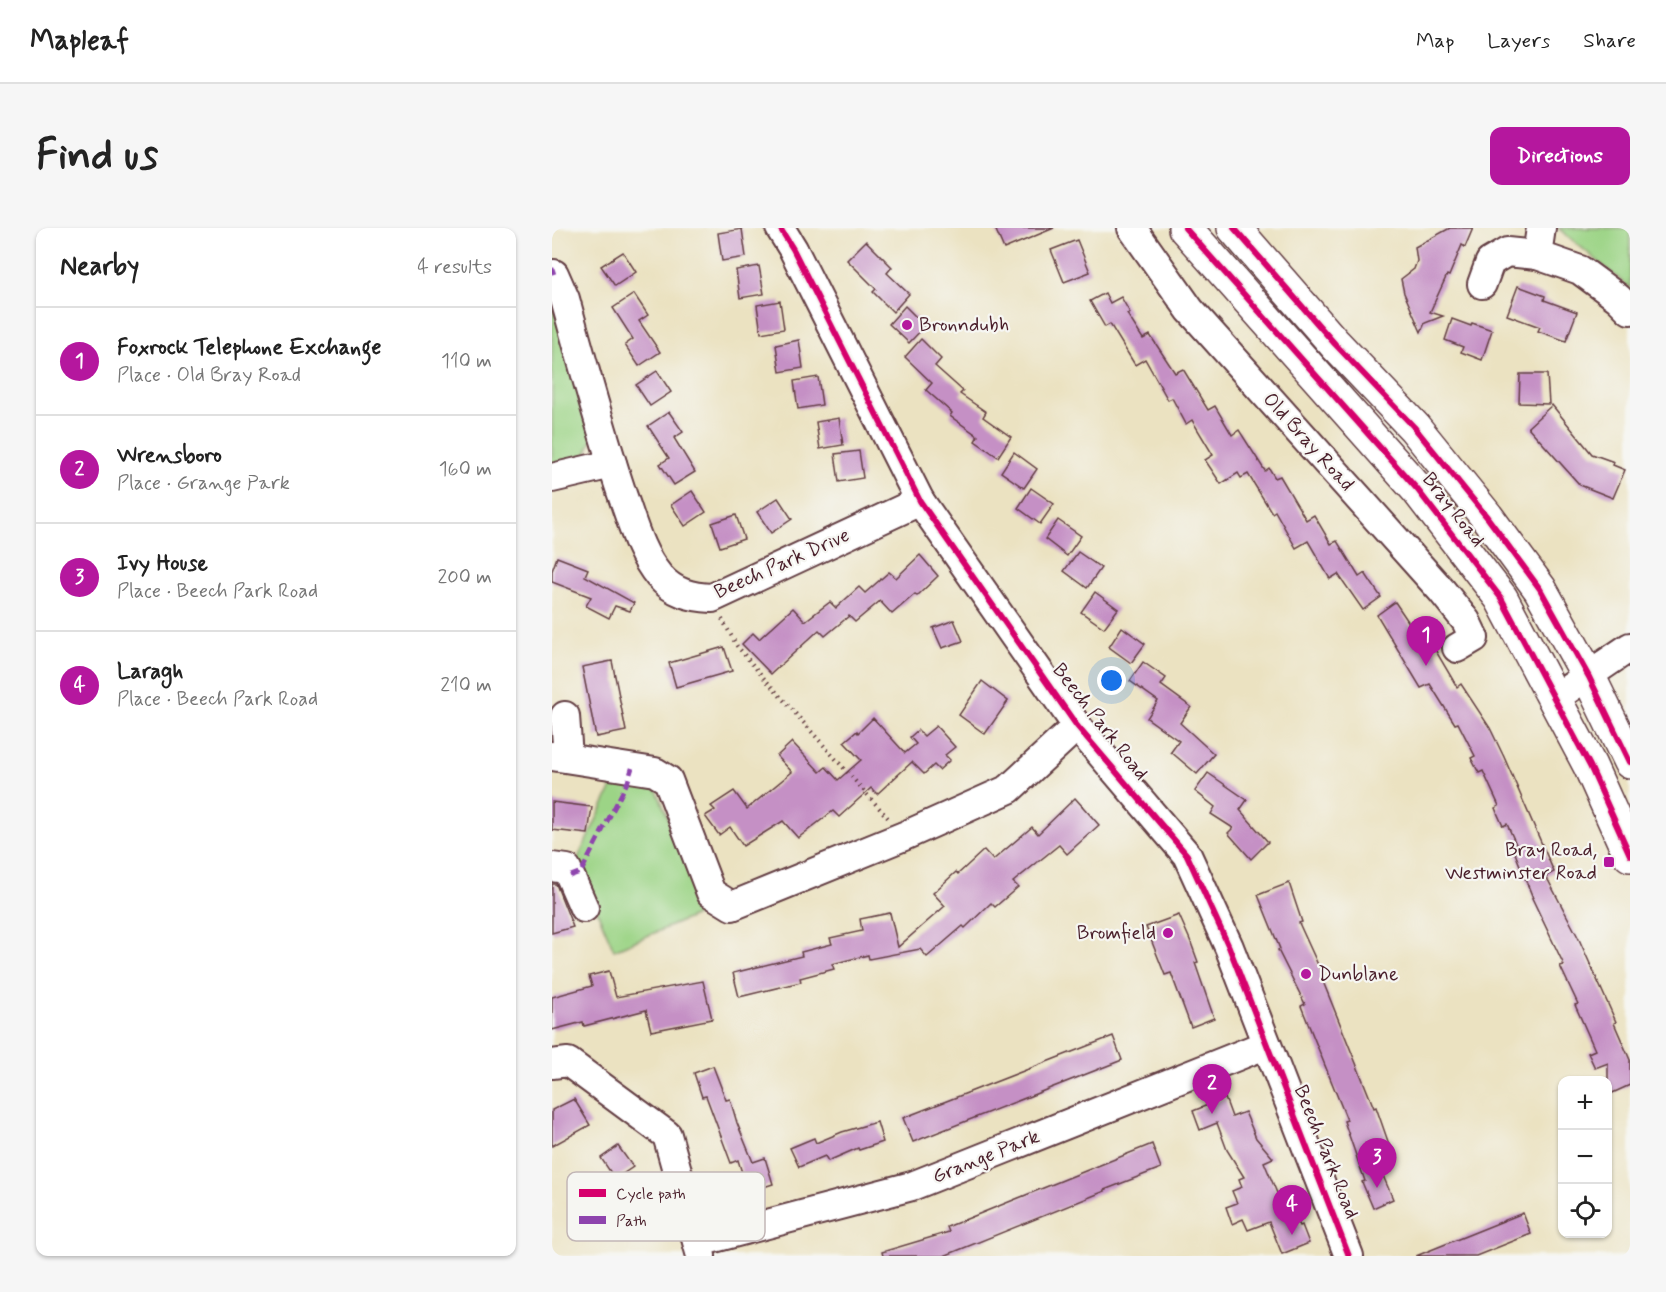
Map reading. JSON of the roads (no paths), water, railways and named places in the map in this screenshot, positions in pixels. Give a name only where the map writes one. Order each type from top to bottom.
[{"type":"highway","name":"Bray Road","points":[[1185,228],[1417,489],[1501,598],[1590,766],[1630,855]]},
{"type":"highway","name":"Bray Road","points":[[1234,228],[1335,344],[1414,427],[1487,517],[1540,589],[1589,676],[1630,762]]},
{"type":"street","name":"Beech Park Road","points":[[780,228],[793,249],[920,501],[1077,726],[1187,855],[1229,948],[1349,1256]]},
{"type":"street","name":"Old Bray Road","points":[[1132,228],[1190,310],[1442,591],[1466,621],[1474,638],[1457,648]]},
{"type":"street","points":[[1482,284],[1490,262],[1507,252],[1539,241],[1618,298],[1630,310]]},
{"type":"street","name":"Beech Park Drive","points":[[554,274],[565,299],[612,464],[641,550],[660,577],[681,593],[694,597],[712,598],[920,501]]},
{"type":"street","points":[[552,478],[612,464]]},
{"type":"street","points":[[1555,698],[1630,647]]},
{"type":"street","points":[[560,757],[565,716]]},
{"type":"street","name":"Beech Park Road","points":[[560,757],[655,772],[668,780],[711,893],[732,906],[904,836],[1010,789],[1077,726]]},
{"type":"street","points":[[552,867],[567,869],[584,908]]},
{"type":"street","name":"Grange Park","points":[[765,1230],[912,1186],[1265,1045]]},
{"type":"street","name":"Grange Park","points":[[552,1064],[568,1062],[666,1135],[677,1172]]},
{"type":"street","name":"Grange Park","points":[[700,1249],[727,1241]]},
{"type":"place","name":"Bronndubh","points":[[907,325]]},
{"type":"place","name":"Foxrock Telephone Exchange","points":[[1426,666]]},
{"type":"place","name":"Bray Road, Westminster Road","points":[[1609,862]]},
{"type":"place","name":"Bromfield","points":[[1168,933]]},
{"type":"place","name":"Dunblane","points":[[1306,974]]},
{"type":"place","name":"Wrensboro","points":[[1212,1114]]},
{"type":"place","name":"Ivy House","points":[[1377,1188]]},
{"type":"place","name":"Laragh","points":[[1292,1235]]}]
